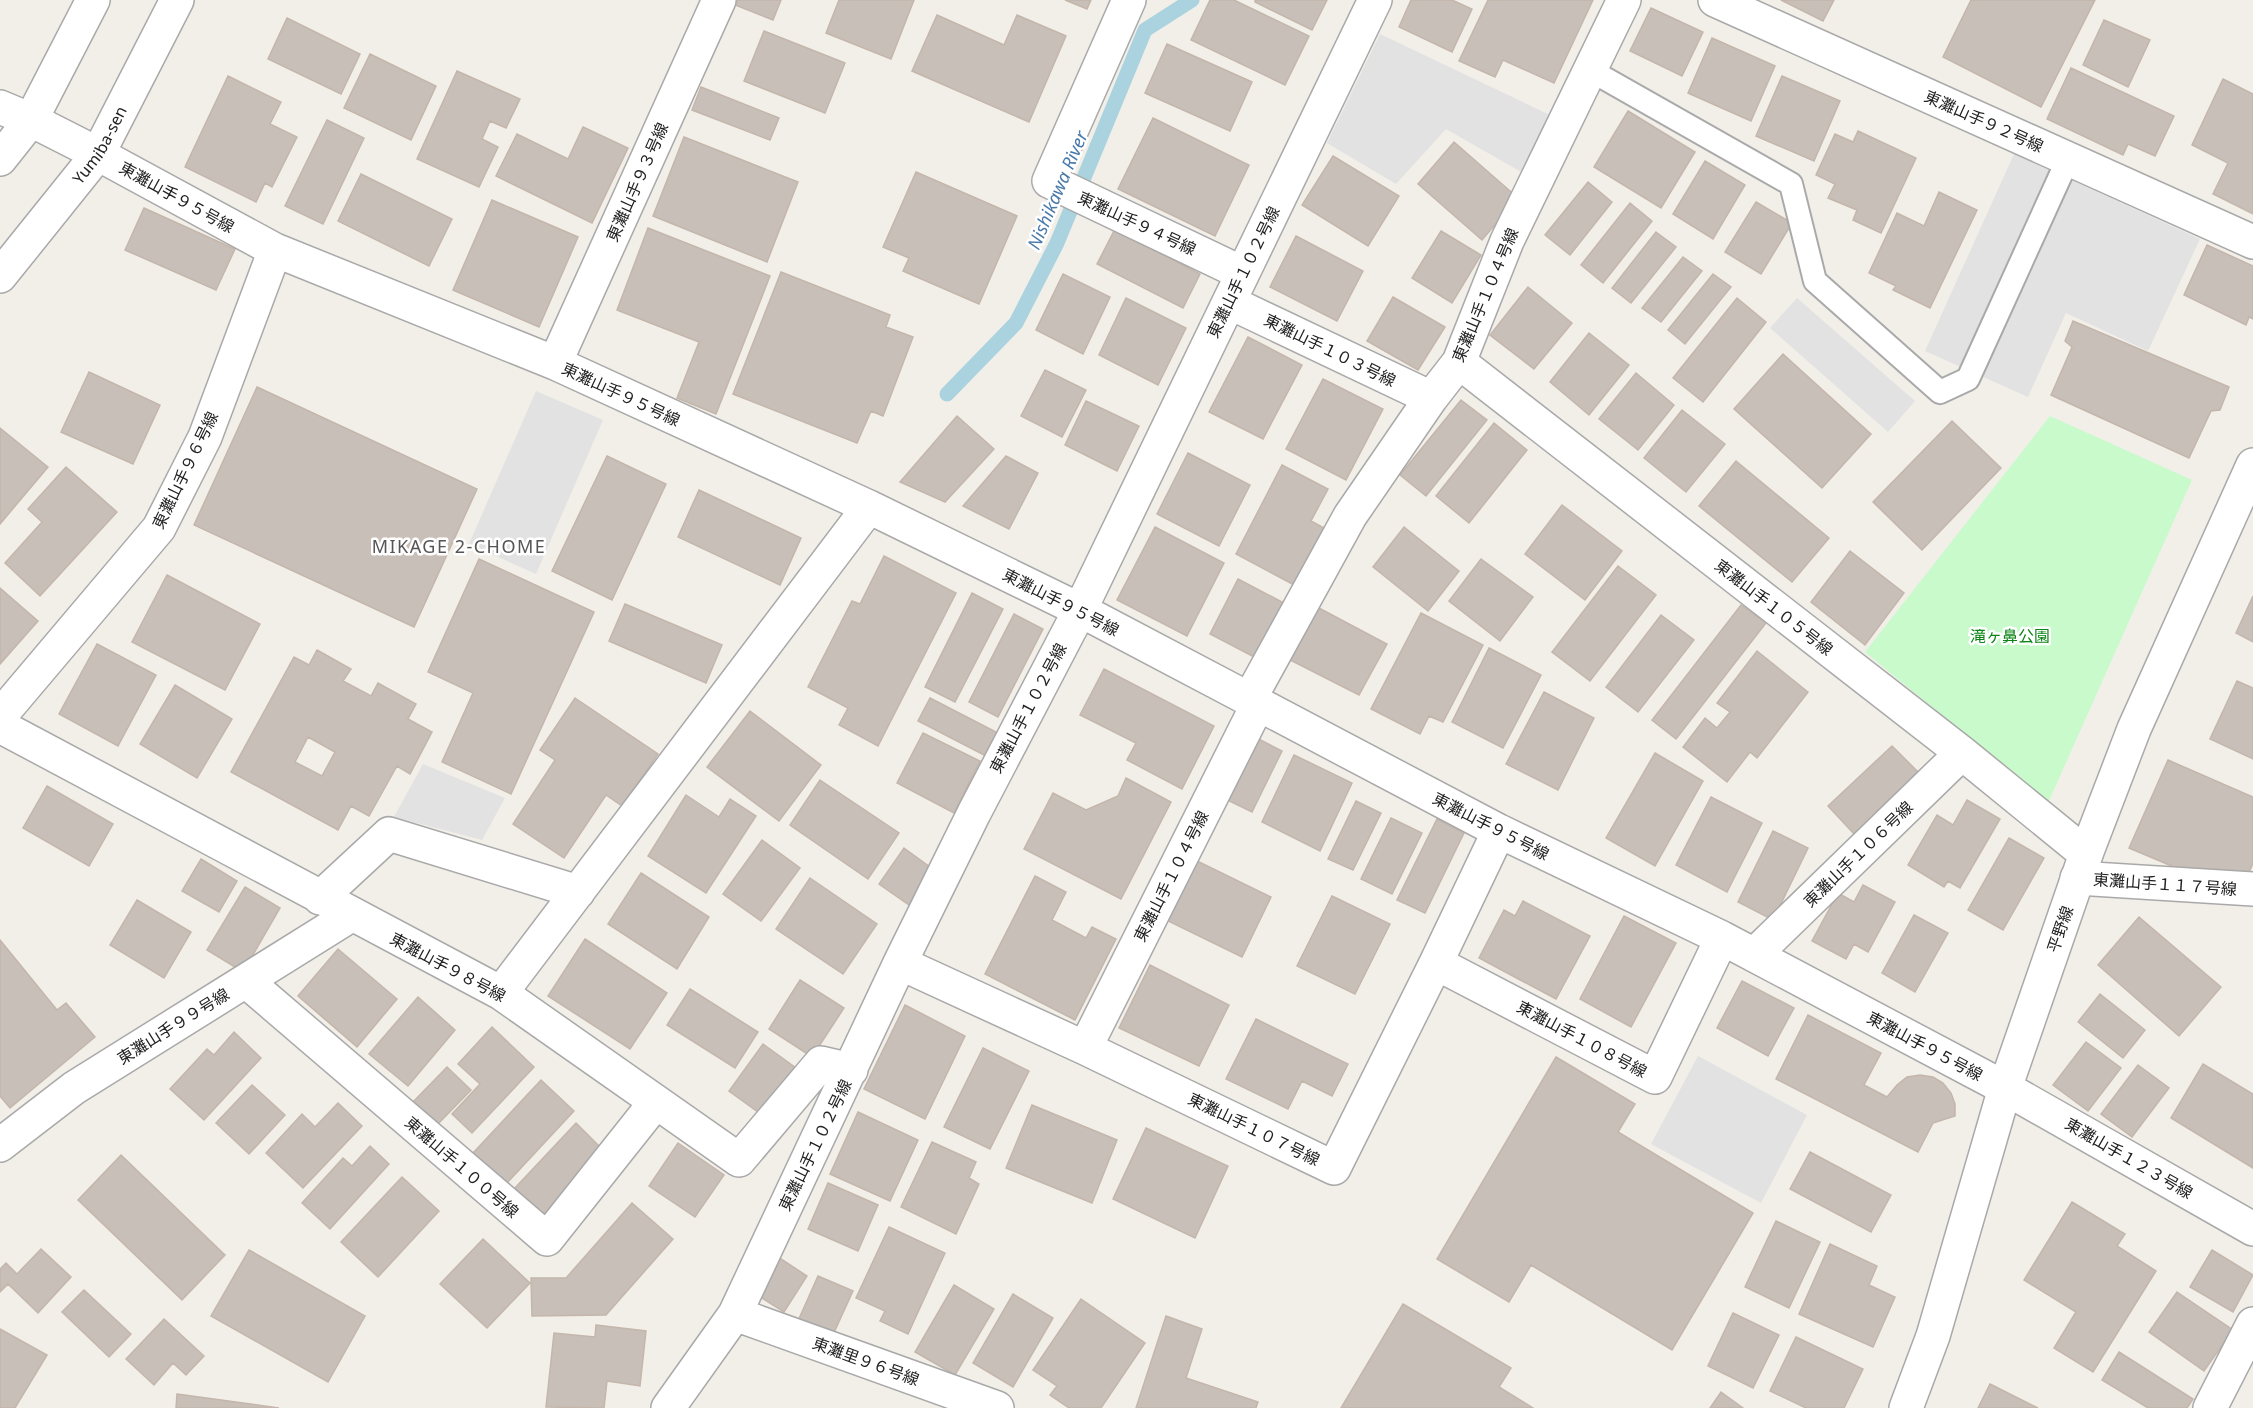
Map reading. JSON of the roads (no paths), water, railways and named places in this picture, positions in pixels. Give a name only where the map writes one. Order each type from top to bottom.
[{"type":"street","points":[[0,159],[31,120],[93,0]]},
{"type":"street","name":"Yumiba-sen","points":[[0,276],[98,154],[177,0]]},
{"type":"street","name":"東灘山手９３号線","points":[[555,363],[718,0]]},
{"type":"street","name":"東灘山手９４号線","points":[[1129,0],[1049,181],[1236,287]]},
{"type":"street","name":"東灘山手１０２号線","points":[[668,1408],[735,1314],[852,1070],[900,963],[974,813],[1080,610],[1375,0]]},
{"type":"street","name":"東灘山手１０４号線","points":[[1085,1048],[1253,702],[1350,516],[1431,398],[1459,362],[1507,241],[1624,0]]},
{"type":"street","name":"東灘山手９２号線","points":[[1715,0],[2253,242]]},
{"type":"street","name":"東灘山手９５号線","points":[[0,107],[98,154],[275,250],[555,363],[869,507],[1080,610],[1499,831],[1722,938],[2005,1088]]},
{"type":"street","name":"東灘山手９６号線","points":[[0,716],[159,528],[206,436],[275,250]]},
{"type":"street","name":"東灘山手１０３号線","points":[[1236,287],[1431,398]]},
{"type":"street","name":"東灘山手１０５号線","points":[[1459,362],[1962,753],[2082,866]]},
{"type":"street","name":"平野線","points":[[1905,1408],[1933,1336],[2005,1088],[2082,866],[2134,729],[2253,465]]},
{"type":"street","points":[[501,993],[869,507]]},
{"type":"street","name":"東灘山手９８号線","points":[[0,726],[501,993],[655,1104],[739,1160],[821,1063],[852,1070]]},
{"type":"street","name":"東灘山手１０６号線","points":[[1754,955],[1962,753]]},
{"type":"street","name":"東灘山手１０７号線","points":[[900,963],[1085,1048],[1334,1168],[1499,831]]},
{"type":"street","points":[[320,898],[389,834],[578,892]]},
{"type":"street","name":"東灘山手１１７号線","points":[[2082,866],[2253,889]]},
{"type":"street","name":"東灘山手９９号線","points":[[0,1145],[74,1088],[351,915]]},
{"type":"street","name":"東灘山手１０８号線","points":[[1436,963],[1655,1077],[1722,938]]},
{"type":"street","name":"東灘山手１００号線","points":[[246,981],[547,1239],[655,1104]]},
{"type":"street","name":"東灘山手１２３号線","points":[[2005,1088],[2253,1228]]},
{"type":"street","name":"東灘里９６号線","points":[[735,1314],[997,1408]]},
{"type":"street","points":[[2210,1408],[2253,1324]]},
{"type":"lane","points":[[1590,70],[1791,184],[1815,281],[1940,392],[1968,379],[2068,159]]},
{"type":"waterway","name":"Nishikawa River","points":[[947,394],[1016,323],[1057,243],[1145,30],[1192,0]]},
{"type":"district","name":"MIKAGE 2-CHOME","points":[[459,546]]},
{"type":"park label","name":"滝ヶ鼻公園","points":[[2010,636]]}]
